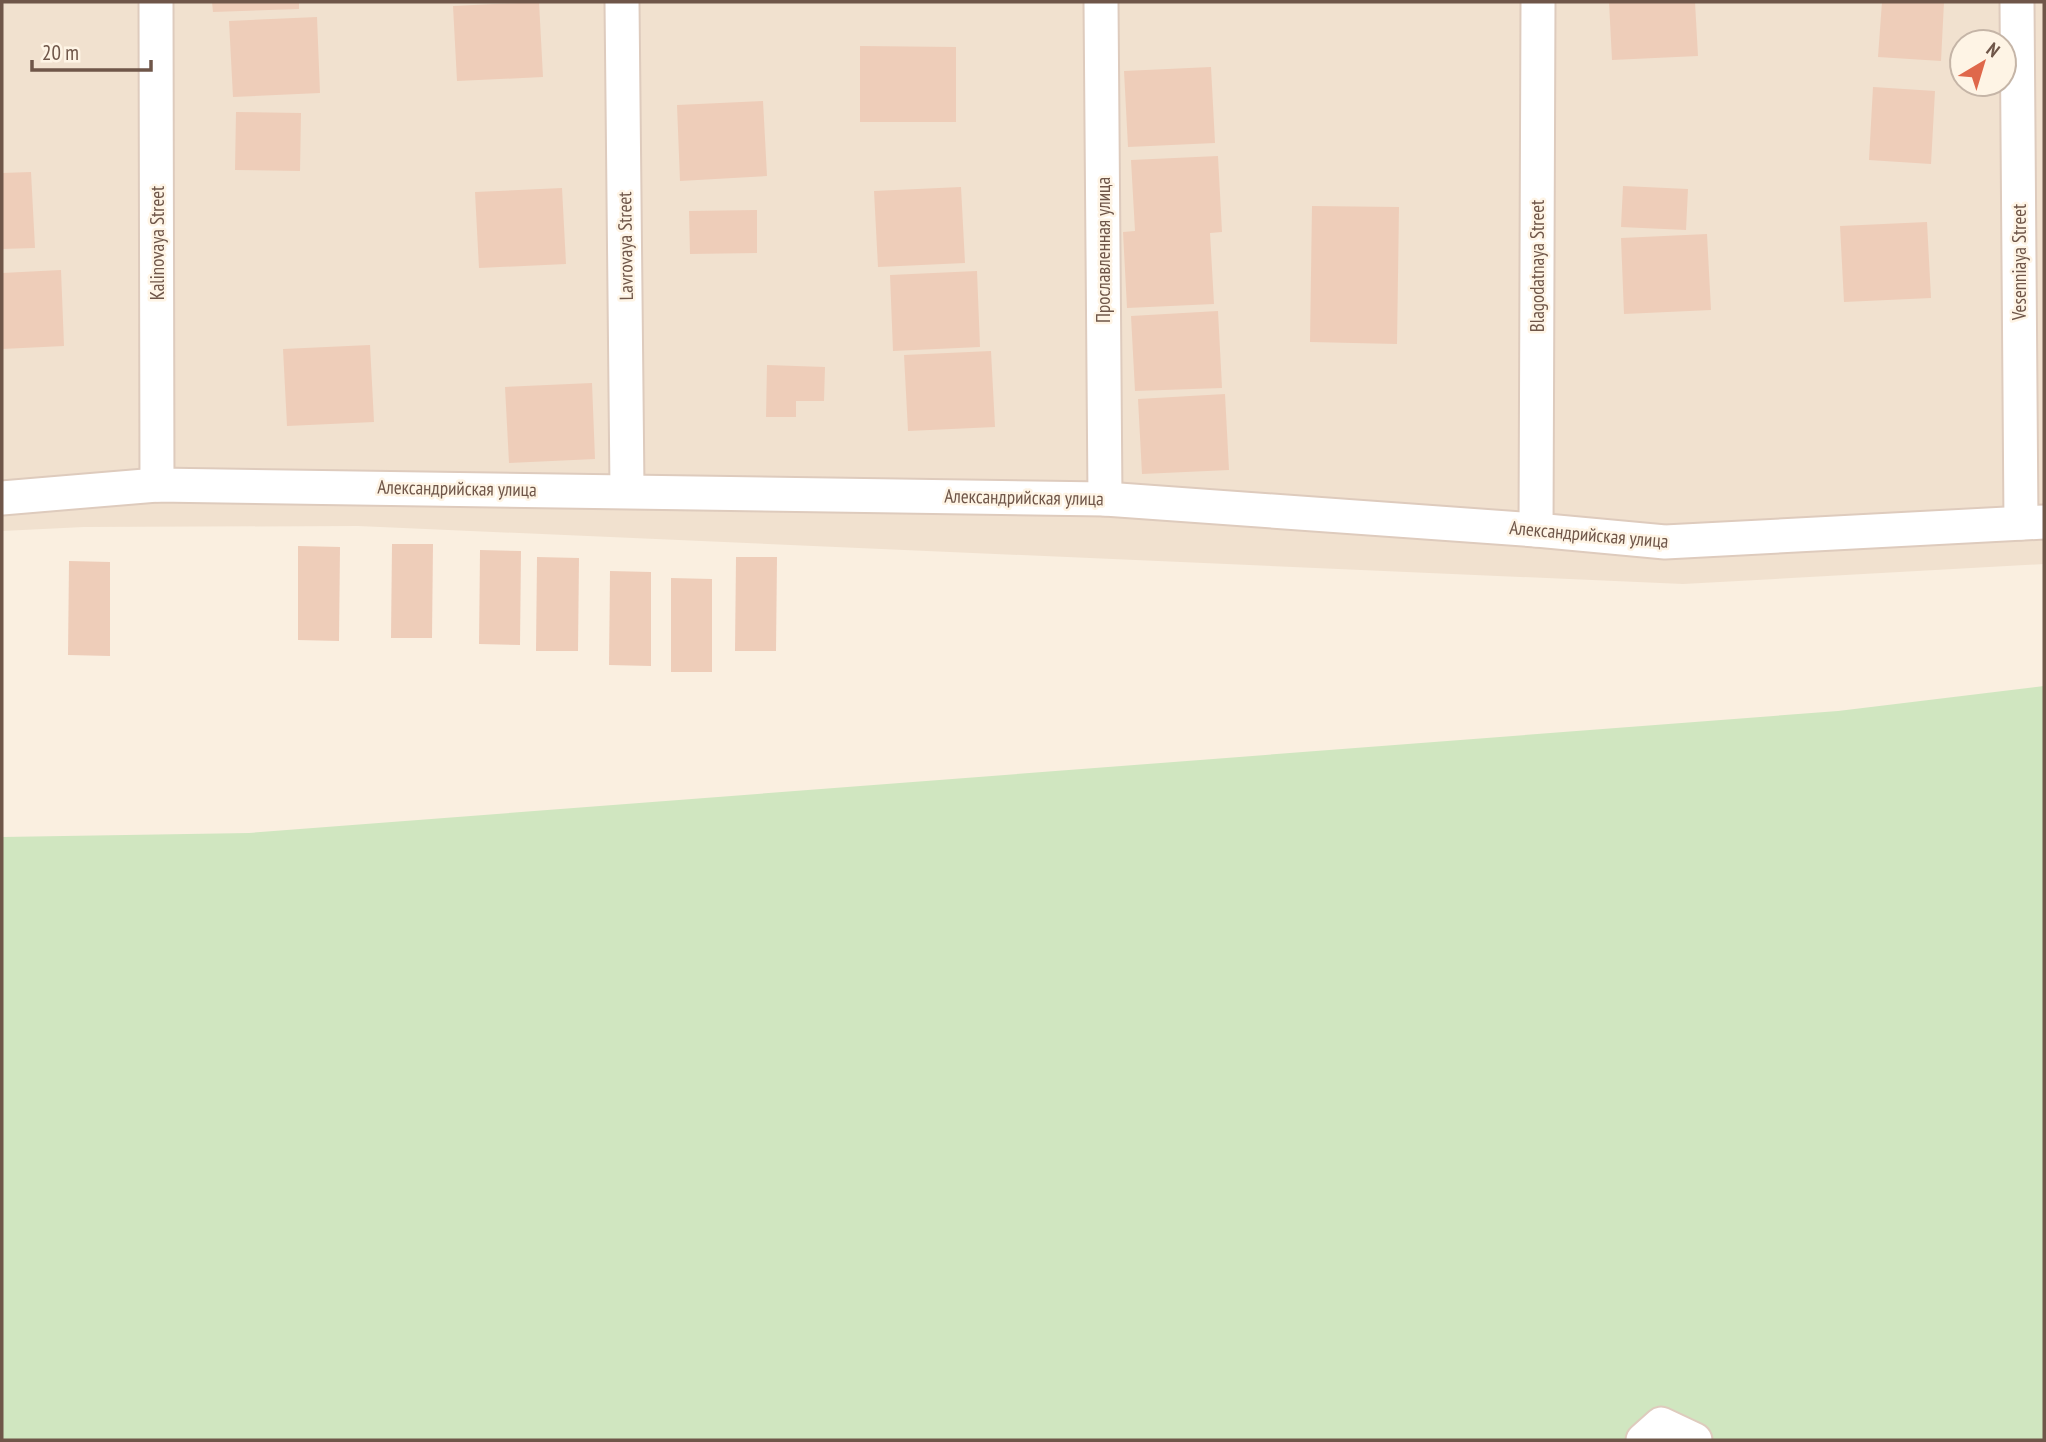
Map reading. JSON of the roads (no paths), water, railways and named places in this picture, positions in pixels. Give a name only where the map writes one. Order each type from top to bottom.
[{"type":"street","name":"Kalinovaya Street","points":[[156,2],[157,485]]},
{"type":"street","name":"Lavrovaya Street","points":[[622,2],[627,489]]},
{"type":"street","name":"Прославленная улица","points":[[1101,2],[1105,499]]},
{"type":"street","name":"Blagodatnaya Street","points":[[1536,530],[1538,2]]},
{"type":"street","name":"Vesenniaya Street","points":[[2017,2],[2033,523]]},
{"type":"street","name":"Александрийская улица","points":[[2,498],[157,485],[627,489],[1105,499],[1665,542],[2033,523]]},
{"type":"street","points":[[1643,1440],[1661,1424],[1695,1440]]}]
